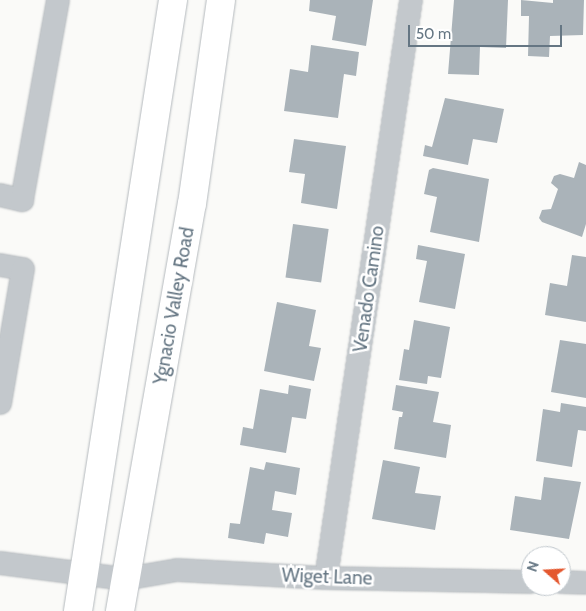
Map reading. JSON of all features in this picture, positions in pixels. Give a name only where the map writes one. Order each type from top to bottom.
[{"type":"highway","points":[[78,611],[173,0]]},
{"type":"highway","name":"Ygnacio Valley Road","points":[[120,611],[192,204],[221,0]]},
{"type":"street","points":[[0,196],[22,200],[58,0]]},
{"type":"street","name":"Venado Camino","points":[[326,578],[411,0]]},
{"type":"street","points":[[0,265],[23,269],[0,403]]},
{"type":"street","name":"Wiget Lane","points":[[0,564],[125,580],[177,570],[326,578],[521,582]]},
{"type":"street","points":[[571,582],[586,583]]},
{"type":"building","points":[[310,0],[373,0],[366,46],[332,40],[336,16],[309,11]]},
{"type":"building","points":[[454,0],[508,0],[506,48],[480,47],[479,75],[448,74]]},
{"type":"building","points":[[521,0],[553,3],[553,0],[584,0],[583,35],[550,36],[549,57],[528,56],[529,16],[521,16]]},
{"type":"building","points":[[311,45],[359,52],[356,76],[344,74],[338,118],[284,111],[290,69],[308,72]]},
{"type":"building","points":[[445,98],[504,109],[497,143],[473,139],[468,165],[423,156],[425,145],[432,147]]},
{"type":"building","points":[[294,139],[346,146],[337,209],[301,203],[305,174],[289,172]]},
{"type":"building","points":[[579,162],[586,165],[586,224],[582,237],[542,222],[539,218],[542,210],[551,209],[558,189],[551,183],[554,176],[560,174],[574,178]]},
{"type":"building","points":[[433,168],[489,179],[479,242],[430,232],[437,197],[424,194],[429,170]]},
{"type":"building","points":[[293,224],[329,229],[321,282],[285,277]]},
{"type":"building","points":[[418,245],[465,254],[455,309],[419,302],[427,261],[416,259]]},
{"type":"building","points":[[572,255],[586,257],[586,322],[545,315],[550,283],[567,286]]},
{"type":"building","points":[[277,302],[316,310],[309,346],[321,348],[314,381],[264,371]]},
{"type":"building","points":[[414,320],[450,327],[441,378],[428,376],[427,384],[399,380],[404,349],[409,350]]},
{"type":"building","points":[[560,340],[586,344],[586,398],[551,392]]},
{"type":"building","points":[[289,385],[311,389],[306,419],[292,417],[286,453],[240,445],[243,427],[253,429],[260,389],[288,394]]},
{"type":"building","points":[[396,385],[439,392],[433,422],[451,425],[446,458],[394,449],[399,417],[402,417],[403,412],[392,410]]},
{"type":"building","points":[[561,403],[586,407],[586,431],[578,430],[572,467],[536,461],[543,409],[560,412]]},
{"type":"building","points":[[383,460],[420,467],[415,493],[441,496],[435,530],[372,519]]},
{"type":"building","points":[[266,462],[300,468],[296,495],[275,491],[272,510],[292,513],[288,537],[266,533],[264,544],[228,538],[230,523],[240,524],[250,467],[264,470]]},
{"type":"building","points":[[544,477],[581,482],[569,539],[510,530],[515,496],[541,500]]}]
